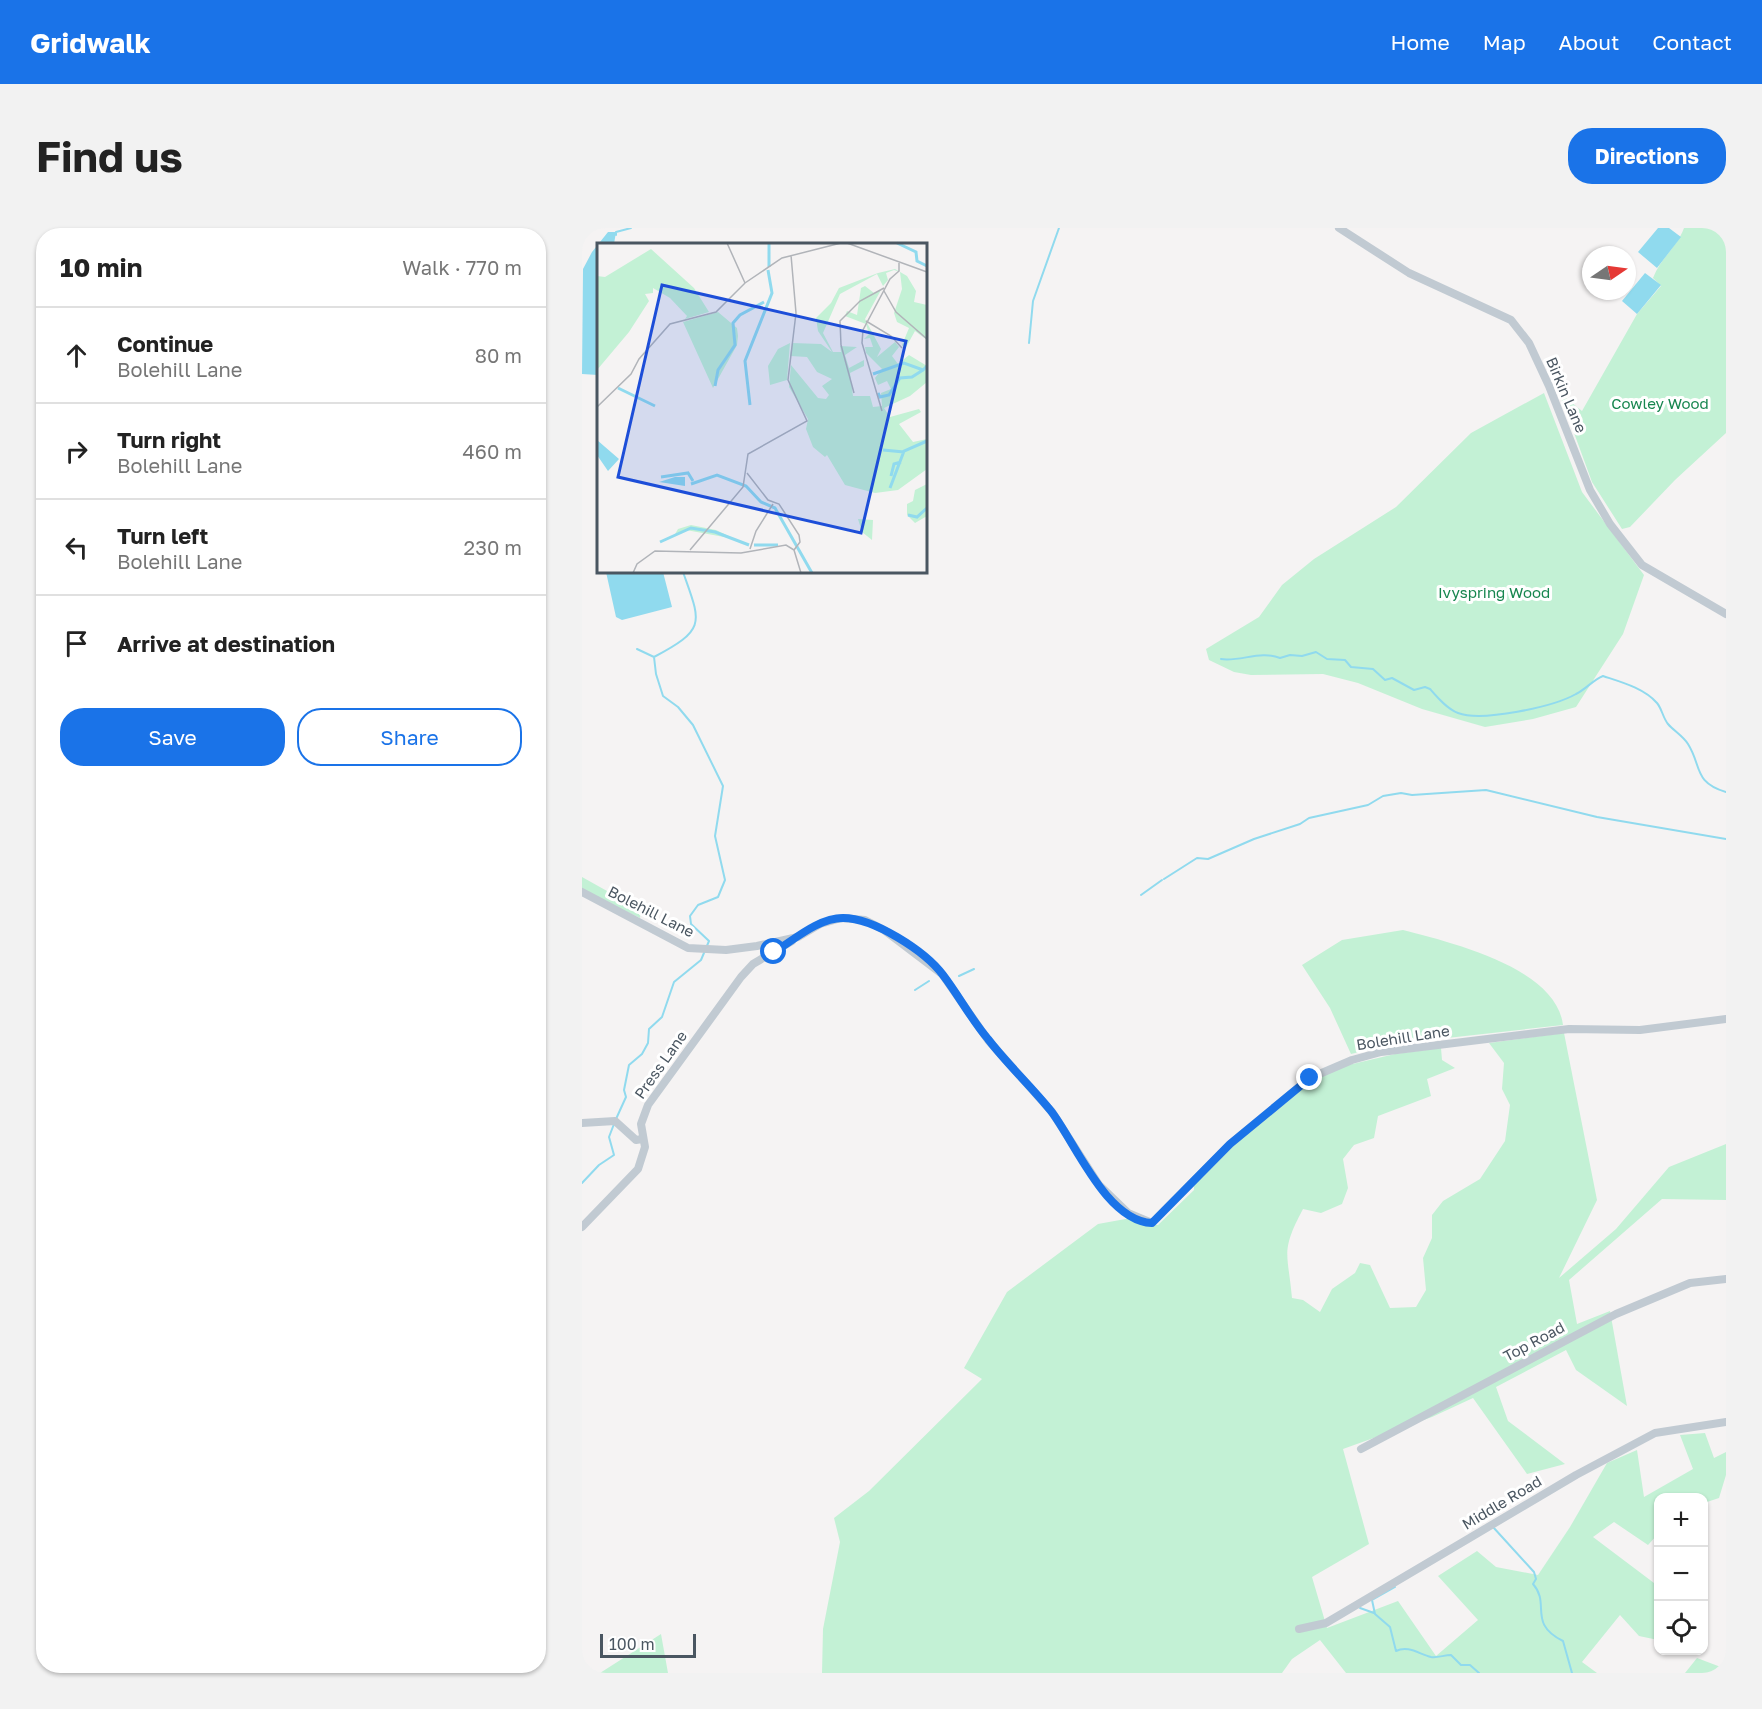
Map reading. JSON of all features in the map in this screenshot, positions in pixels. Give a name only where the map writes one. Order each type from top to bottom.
[{"type":"street","name":"Birkin Lane","points":[[1339,228],[1409,273],[1511,320],[1529,343],[1549,386],[1590,490],[1610,524],[1642,565],[1726,614]]},
{"type":"street","name":"Bolehill Lane","points":[[582,892],[688,948],[705,950],[757,946],[798,937],[829,920],[842,918],[865,920],[916,951],[942,974],[988,1040],[1052,1112],[1099,1185],[1128,1213],[1147,1223],[1152,1223],[1230,1144],[1265,1113],[1310,1078],[1352,1060],[1381,1052],[1569,1029],[1640,1030],[1726,1019]]},
{"type":"street","name":"Press Lane","points":[[582,1227],[638,1169],[645,1146],[640,1124],[648,1105],[741,977],[753,964],[798,937]]},
{"type":"street","points":[[582,1122],[615,1121],[636,1140],[642,1139]]},
{"type":"street","name":"Top Road","points":[[1361,1449],[1616,1314],[1690,1283],[1726,1279]]},
{"type":"street","name":"Middle Road","points":[[1299,1629],[1326,1623],[1576,1475],[1655,1433],[1726,1422]]},
{"type":"green space","name":"Cowley Wood","points":[[1684,228],[1726,228],[1726,433],[1675,480],[1630,527],[1622,529],[1592,482],[1562,400],[1566,398],[1582,411],[1637,314],[1661,286],[1653,278]]},
{"type":"green space","name":"Ivyspring Wood","points":[[1544,393],[1582,492],[1644,575],[1623,634],[1576,707],[1533,719],[1485,727],[1422,709],[1358,683],[1323,674],[1251,675],[1234,672],[1209,660],[1206,649],[1259,617],[1282,585],[1314,559],[1396,507],[1471,433]]},
{"type":"green space","points":[[582,877],[641,910],[640,918],[582,890]]},
{"type":"green space","points":[[1403,930],[1472,950],[1498,960],[1521,973],[1542,987],[1556,1005],[1563,1025],[1393,1044],[1351,1054],[1330,1008],[1302,965],[1342,940]]},
{"type":"green space","points":[[1564,1033],[1597,1200],[1559,1278],[1616,1229],[1669,1167],[1726,1144],[1726,1200],[1662,1199],[1569,1280],[1577,1324],[1610,1311],[1627,1406],[1576,1370],[1566,1350],[1496,1387],[1508,1421],[1565,1464],[1527,1474],[1473,1398],[1432,1417],[1343,1449],[1369,1544],[1312,1577],[1327,1628],[1398,1601],[1436,1656],[1478,1620],[1438,1576],[1477,1551],[1496,1567],[1538,1575],[1570,1527],[1607,1463],[1637,1450],[1644,1497],[1693,1469],[1680,1435],[1705,1433],[1714,1458],[1726,1452],[1726,1475],[1719,1498],[1708,1502],[1708,1493],[1654,1493],[1654,1538],[1648,1545],[1614,1522],[1593,1537],[1654,1583],[1654,1639],[1639,1636],[1620,1615],[1582,1662],[1597,1673],[1346,1673],[1320,1640],[1292,1659],[1282,1673],[822,1673],[823,1629],[840,1542],[834,1518],[869,1491],[982,1379],[964,1368],[1007,1292],[1098,1224],[1131,1218],[1143,1224],[1158,1225],[1194,1190],[1194,1185],[1232,1146],[1312,1079],[1344,1066],[1395,1054],[1441,1048],[1442,1060],[1455,1068],[1427,1079],[1431,1096],[1378,1116],[1374,1138],[1354,1145],[1343,1159],[1348,1188],[1342,1204],[1321,1213],[1303,1209],[1291,1235],[1287,1253],[1292,1298],[1303,1300],[1320,1312],[1332,1289],[1355,1273],[1360,1263],[1370,1265],[1390,1308],[1416,1307],[1426,1290],[1423,1258],[1432,1238],[1432,1215],[1443,1201],[1480,1179],[1505,1141],[1510,1105],[1502,1089],[1504,1063],[1489,1043]]},
{"type":"green space","points":[[661,1634],[668,1673],[600,1673]]},
{"type":"green space","points":[[1697,1658],[1726,1669],[1726,1673],[1685,1673]]},
{"type":"water","points":[[1658,228],[1669,228],[1681,237],[1657,268],[1638,252]]},
{"type":"water","points":[[608,232],[616,232],[614,243],[599,243]]},
{"type":"water","points":[[597,245],[597,375],[582,374],[583,269]]},
{"type":"water","points":[[1645,273],[1661,285],[1637,314],[1622,301],[1636,300],[1636,284]]},
{"type":"water","points":[[606,573],[663,573],[672,607],[622,620],[616,617]]},
{"type":"waterway","points":[[616,235],[616,232],[631,228]]},
{"type":"waterway","points":[[1029,343],[1033,301],[1059,228]]},
{"type":"waterway","points":[[654,657],[683,639],[695,623],[694,603],[683,573]]},
{"type":"waterway","points":[[637,649],[654,657]]},
{"type":"waterway","points":[[1221,659],[1265,655],[1280,658],[1316,652],[1327,659],[1345,660],[1351,667],[1373,669],[1385,680],[1392,678],[1414,690],[1425,687],[1430,689],[1450,709],[1458,713],[1483,716],[1517,712],[1551,704],[1576,694],[1603,676],[1632,686],[1652,698],[1659,705],[1668,724],[1688,744],[1703,778],[1715,788],[1726,792]]},
{"type":"waterway","points":[[616,1119],[626,1097],[624,1090],[629,1065],[642,1054],[648,1043],[649,1029],[662,1017],[674,982],[701,960],[709,941],[691,924],[690,916],[698,905],[718,897],[725,880],[715,836],[723,786],[693,725],[678,707],[663,696],[656,674],[654,657]]},
{"type":"waterway","points":[[1164,879],[1197,858],[1208,859],[1254,839],[1300,824],[1309,818],[1368,805],[1383,796],[1401,793],[1412,795],[1486,790],[1597,817],[1726,839]]},
{"type":"waterway","points":[[1141,895],[1162,880]]},
{"type":"waterway","points":[[959,976],[974,969]]},
{"type":"waterway","points":[[915,990],[929,981]]},
{"type":"waterway","points":[[582,1183],[599,1165],[614,1155],[609,1137],[614,1124]]},
{"type":"waterway","points":[[1493,1527],[1534,1572],[1536,1579],[1533,1584],[1538,1591],[1542,1620],[1552,1634],[1563,1641],[1572,1673]]},
{"type":"waterway","points":[[1395,1587],[1372,1600],[1375,1614],[1390,1627],[1396,1651],[1409,1649],[1434,1657],[1451,1655],[1461,1665],[1470,1665],[1479,1673]]},
{"type":"waterway","points":[[1360,1608],[1374,1613]]},
{"type":"route","points":[[774,952],[820,924],[842,918],[865,920],[916,951],[942,974],[988,1040],[1052,1112],[1083,1164],[1099,1185],[1128,1213],[1147,1223],[1152,1223],[1230,1144],[1310,1078]]}]
